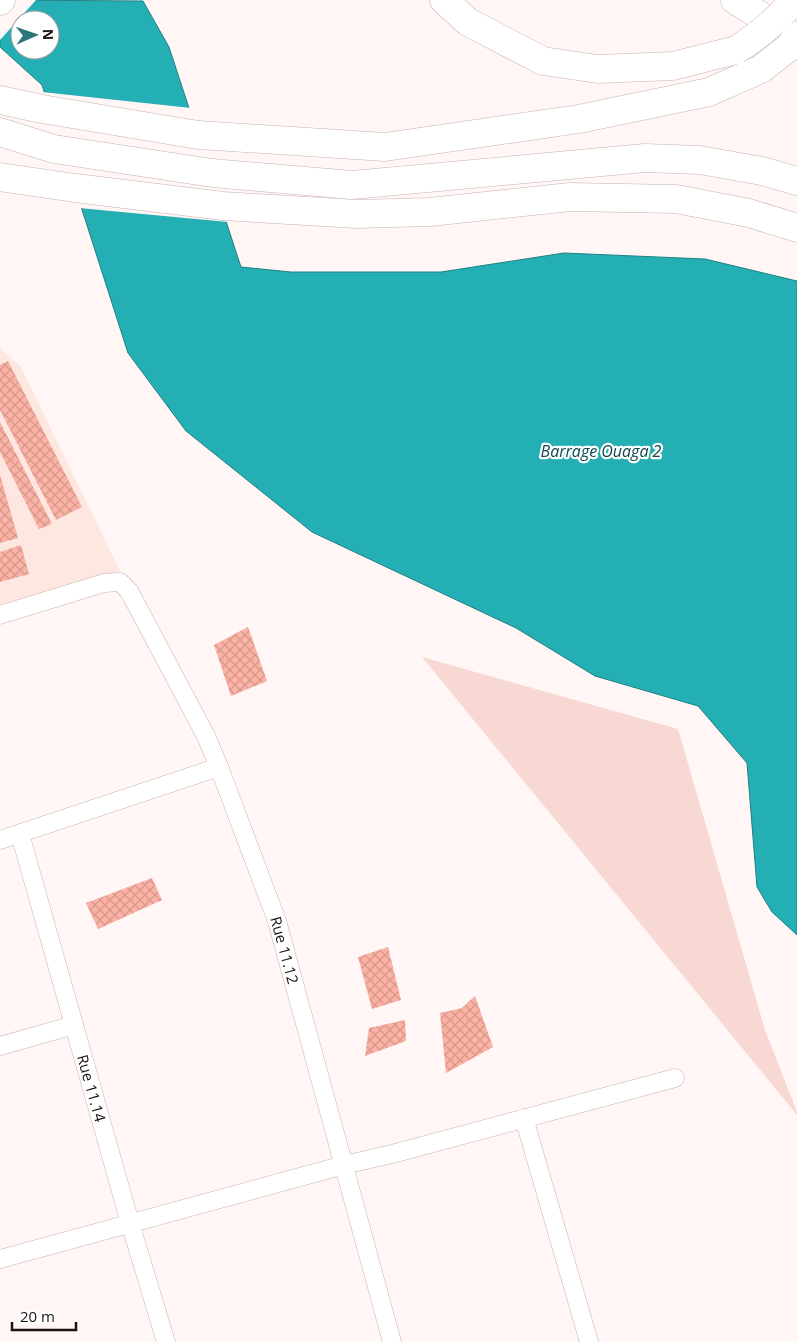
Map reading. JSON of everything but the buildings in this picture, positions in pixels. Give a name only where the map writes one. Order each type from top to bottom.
[{"type":"main road","points":[[444,0],[468,22],[543,61],[598,69],[673,66],[736,50],[760,34],[785,12],[794,0]]},
{"type":"main road","points":[[0,100],[42,109],[198,135],[385,146],[579,119],[708,92],[761,69],[788,48],[797,38],[735,0]]},
{"type":"main road","points":[[0,132],[54,149],[212,173],[352,185],[645,158],[700,160],[762,171],[797,181]]},
{"type":"main road","points":[[0,177],[224,206],[357,214],[430,212],[570,197],[676,200],[750,213],[797,228]]},
{"type":"street","name":"Rue 11.12","points":[[0,615],[104,583],[120,582],[129,591],[206,736],[220,767],[277,921],[392,1342]]},
{"type":"street","points":[[0,840],[220,767]]},
{"type":"street","name":"Rue 11.14","points":[[20,834],[130,1223],[166,1342]]},
{"type":"street","points":[[0,1046],[74,1025]]},
{"type":"street","points":[[0,1259],[344,1165],[392,1154],[675,1078]]},
{"type":"street","points":[[524,1118],[589,1342]]},
{"type":"shaded area","points":[[0,348],[21,367],[120,571],[0,607]]},
{"type":"shaded area","points":[[422,657],[678,729],[765,1030],[797,1115]]},
{"type":"water","name":"Barrage Ouaga 2","points":[[0,0],[143,1],[169,47],[241,267],[291,272],[441,272],[564,253],[705,259],[797,281],[797,935],[772,912],[757,887],[747,763],[698,706],[595,676],[516,628],[312,532],[186,431],[128,353],[42,85],[14,60],[60,60],[60,10],[10,10],[10,56],[0,47]]},
{"type":"pier","points":[[0,0],[36,0],[27,10],[10,10],[10,29],[0,40]]},
{"type":"pier","points":[[42,92],[191,108],[228,222],[79,208]]}]
